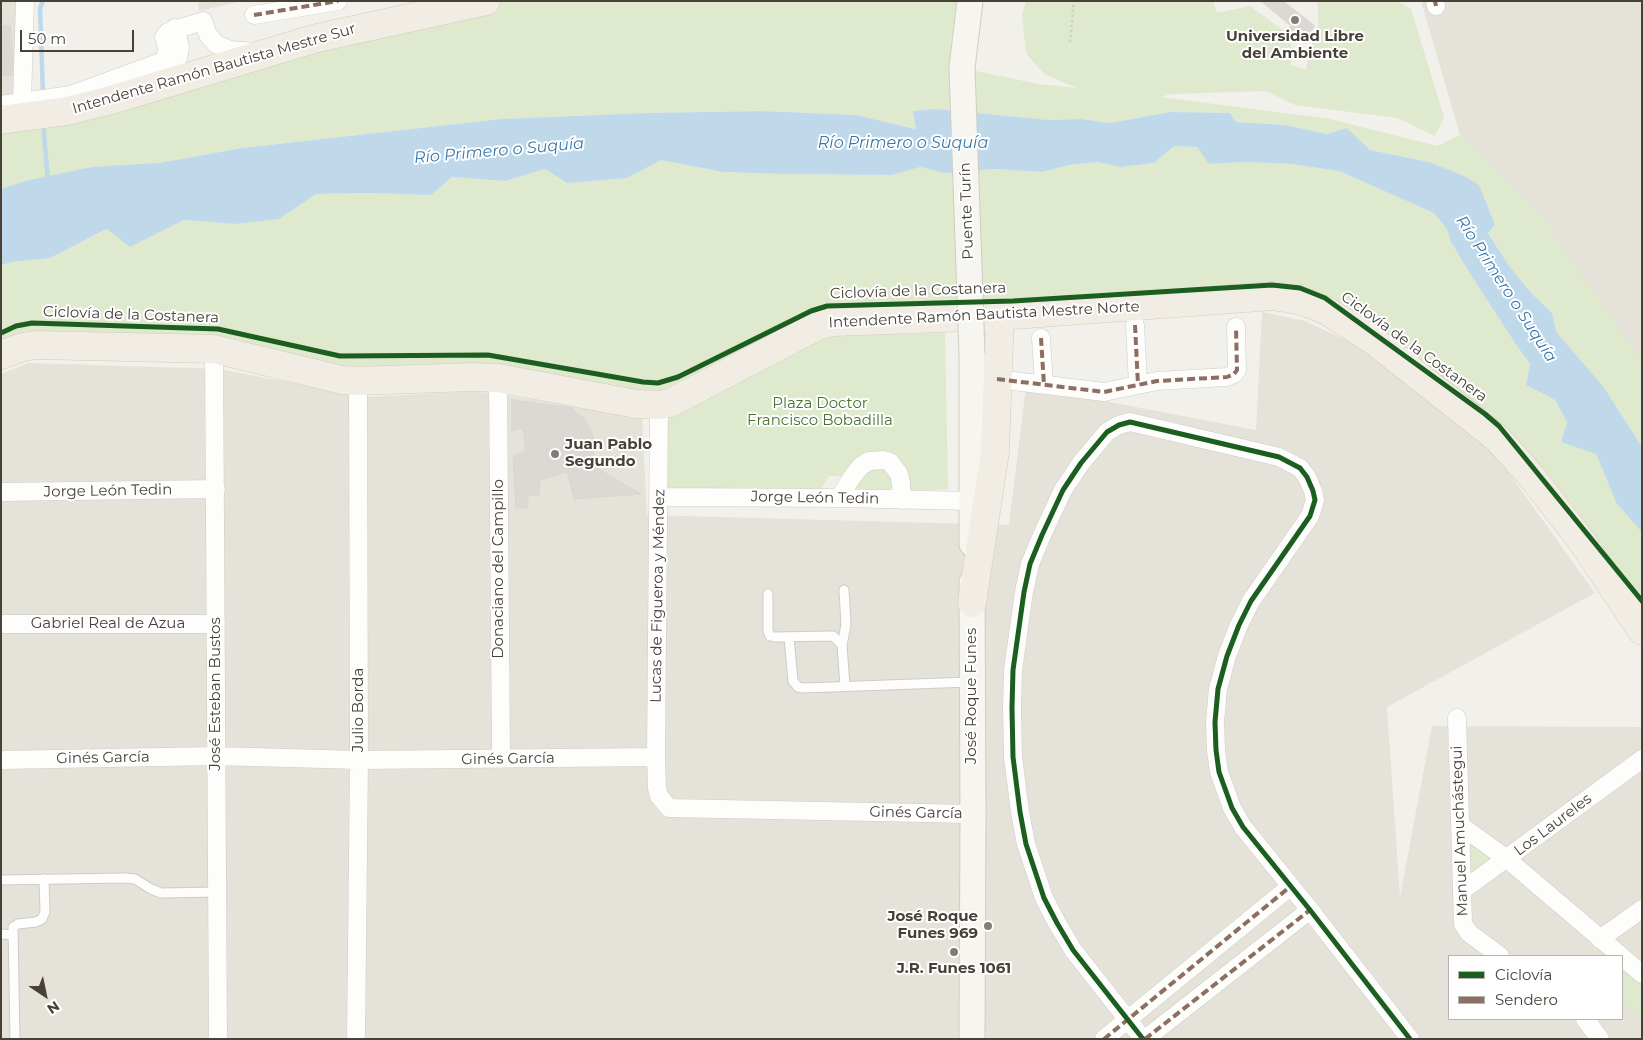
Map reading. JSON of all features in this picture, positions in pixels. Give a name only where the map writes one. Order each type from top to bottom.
[{"type":"main road","name":"Puente Turín","points":[[958,1],[972,354]]},
{"type":"main road","name":"Puente Turín","points":[[962,68],[970,1]]},
{"type":"main road","name":"Intendente Ramón Bautista Mestre Sur","points":[[1,120],[28,107],[112,100],[317,38],[475,2]]},
{"type":"main road","name":"Intendente Ramón Bautista Mestre Norte","points":[[1,356],[35,344],[214,349],[342,380],[498,378],[636,404],[659,405],[670,403],[819,325],[833,322],[1000,316],[1273,296],[1313,304],[1327,311],[1374,341],[1498,438],[1512,453],[1583,544],[1642,631]]},
{"type":"main road","points":[[972,603],[995,452],[1000,316]]},
{"type":"main road","name":"José Roque Funes","points":[[972,354],[972,1039]]},
{"type":"street","points":[[1,105],[28,107],[25,1]]},
{"type":"street","points":[[254,15],[338,1]]},
{"type":"street","points":[[69,103],[161,62],[166,57],[167,48],[164,37],[175,28],[203,21],[208,35],[216,44],[230,50],[264,53]]},
{"type":"street","points":[[146,89],[171,70],[178,58],[180,47],[175,28]]},
{"type":"street","points":[[1135,325],[1138,385]]},
{"type":"street","points":[[997,379],[1104,392],[1157,381],[1228,377],[1237,370],[1236,327]]},
{"type":"street","points":[[1041,338],[1044,385]]},
{"type":"street","name":"José Esteban Bustos","points":[[214,349],[218,1039]]},
{"type":"street","name":"Donaciano del Campillo","points":[[498,378],[501,759]]},
{"type":"street","name":"Julio Borda","points":[[356,1039],[359,760],[358,381]]},
{"type":"street","name":"Lucas de Figueroa y Méndez","points":[[656,757],[659,405]]},
{"type":"street","points":[[1310,910],[1144,1039],[1073,950],[1056,923],[1044,898],[1026,844],[1013,757],[1012,708],[1016,637],[1030,564],[1063,490],[1081,463],[1107,432],[1119,425],[1130,422],[1279,457],[1300,468],[1307,477],[1315,500],[1310,516],[1251,601],[1227,656],[1218,689],[1215,722],[1219,772],[1232,808],[1243,827],[1310,910],[1410,1039]]},
{"type":"street","points":[[839,498],[861,466],[869,461],[884,460],[890,462],[899,474],[902,500]]},
{"type":"street","name":"Jorge León Tedin","points":[[1,492],[216,489]]},
{"type":"street","name":"Jorge León Tedin","points":[[659,497],[972,501]]},
{"type":"street","name":"Gabriel Real de Azua","points":[[1,624],[216,624]]},
{"type":"street","name":"Manuel Amuchástegui","points":[[1457,718],[1463,924],[1469,933],[1499,955]]},
{"type":"street","name":"Ginés García","points":[[1,760],[216,756],[359,760],[656,757],[657,788],[660,796],[669,808],[973,814]]},
{"type":"street","name":"Los Laureles","points":[[1463,890],[1642,759]]},
{"type":"street","points":[[1460,825],[1507,859],[1619,955]]},
{"type":"street","points":[[1104,1039],[1291,886]]},
{"type":"street","points":[[1600,939],[1642,909]]},
{"type":"street","points":[[1623,959],[1642,974]]},
{"type":"street","points":[[1586,1020],[1600,1039]]},
{"type":"lane","points":[[844,590],[846,626],[842,645],[845,686]]},
{"type":"lane","points":[[768,594],[768,631],[770,636],[834,636],[842,645]]},
{"type":"lane","points":[[789,636],[793,681],[798,687],[973,682]]},
{"type":"lane","points":[[1,880],[125,878],[135,879],[161,893],[217,892]]},
{"type":"lane","points":[[15,1039],[13,927],[18,924],[36,922],[42,919],[44,912],[44,879]]},
{"type":"lane","points":[[1,934],[13,935]]},
{"type":"path","points":[[1070,42],[1074,1]]},
{"type":"shaded area","points":[[1,1],[32,1],[29,117],[1,120]]},
{"type":"shaded area","points":[[198,1],[242,1],[199,11]]},
{"type":"shaded area","points":[[1421,1],[1642,1],[1642,368],[1545,222],[1460,135]]},
{"type":"shaded area","points":[[1262,312],[1305,321],[1369,351],[1488,444],[1595,593],[1387,707],[1400,897],[1432,726],[1642,727],[1642,1039],[1,1039],[1,374],[28,363],[219,369],[366,397],[475,391],[642,416],[647,515],[1009,525],[1026,386],[1256,430]]},
{"type":"green space","points":[[486,1],[958,1],[962,68],[1038,84],[1077,88],[1044,74],[1026,53],[1022,15],[1026,1],[1213,1],[1217,13],[1250,6],[1291,36],[1291,65],[1306,70],[1310,49],[1318,35],[1317,1],[1397,1],[1411,9],[1444,117],[1435,136],[1398,118],[1295,105],[1266,91],[1170,94],[1161,97],[1330,119],[1437,146],[1460,135],[1545,222],[1642,361],[1642,447],[1603,386],[1557,333],[1552,313],[1531,293],[1510,267],[1488,232],[1495,224],[1429,162],[1370,150],[1347,128],[1327,134],[1285,125],[1236,122],[1230,113],[1170,112],[1110,123],[1081,119],[1049,120],[936,109],[913,111],[917,129],[856,115],[761,111],[646,113],[501,119],[242,148],[159,163],[25,181],[1,189],[1,120]]},
{"type":"green space","points":[[1174,146],[1198,147],[1209,164],[1246,162],[1291,164],[1339,171],[1434,213],[1447,229],[1451,242],[1476,283],[1530,364],[1526,385],[1555,400],[1567,422],[1561,442],[1596,453],[1606,479],[1642,532],[1642,631],[1512,453],[1313,305],[852,321],[682,397],[497,378],[358,381],[214,349],[1,355],[1,265],[50,258],[108,229],[130,247],[184,220],[237,224],[279,219],[316,194],[431,195],[452,177],[505,181],[545,169],[567,183],[627,178],[661,160],[723,172],[785,174],[892,175],[920,167],[944,173],[995,169],[1042,172],[1069,165],[1097,162],[1120,167],[1154,163]]},
{"type":"green space","name":"Plaza Doctor Francisco Bobadilla","points":[[945,333],[948,489],[906,491],[897,460],[847,476],[829,476],[819,492],[667,488],[666,421],[676,412],[830,335]]},
{"type":"green space","points":[[874,467],[889,469],[895,485],[888,491],[855,490],[857,483]]},
{"type":"green space","points":[[1463,832],[1492,857],[1467,883]]},
{"type":"green space","points":[[1623,973],[1642,983],[1642,1019],[1623,1001]]},
{"type":"water","name":"Río Primero o Suquía","points":[[936,109],[1049,120],[1081,119],[1110,123],[1170,112],[1230,113],[1236,122],[1285,125],[1327,134],[1347,128],[1370,150],[1429,162],[1464,176],[1479,185],[1495,225],[1488,233],[1510,267],[1531,293],[1552,313],[1557,333],[1603,386],[1642,447],[1642,532],[1617,504],[1596,454],[1561,442],[1567,422],[1555,400],[1526,385],[1530,364],[1476,283],[1451,242],[1447,229],[1434,213],[1339,171],[1291,164],[1246,162],[1209,164],[1197,147],[1174,146],[1154,163],[1120,167],[1097,162],[1069,165],[1042,172],[995,169],[944,173],[920,167],[892,175],[785,174],[723,172],[661,160],[627,178],[567,183],[545,169],[505,181],[452,177],[431,195],[316,194],[279,219],[237,224],[184,220],[130,247],[107,229],[50,258],[1,265],[1,189],[25,181],[92,167],[159,163],[242,148],[501,119],[646,113],[761,111],[856,115],[916,129],[913,111]]},
{"type":"building","name":"Universidad Libre del Ambiente","points":[[1261,1],[1283,1],[1315,26],[1304,40],[1289,29],[1291,26]]},
{"type":"building","points":[[1,26],[10,26],[13,55],[12,75],[1,76]]},
{"type":"building","name":"Juan Pablo Segundo","points":[[512,400],[572,408],[590,428],[594,440],[594,452],[590,464],[641,494],[574,499],[567,472],[540,480],[539,495],[528,496],[528,508],[516,508],[513,456],[526,451],[523,428],[512,431]]},
{"type":"waterway","points":[[43,1],[40,8],[43,94]]},
{"type":"waterway","points":[[43,122],[48,182]]},
{"type":"marked path","points":[[254,15],[338,1]]},
{"type":"marked path","points":[[1435,1],[1436,6]]},
{"type":"marked path","points":[[1135,325],[1138,385]]},
{"type":"marked path","points":[[997,379],[1104,392],[1157,381],[1227,377],[1234,374],[1237,370],[1236,327]]},
{"type":"marked path","points":[[1041,338],[1044,385]]},
{"type":"marked path","points":[[1104,1039],[1291,886]]},
{"type":"marked path","points":[[1145,1039],[1310,910]]},
{"type":"cycle path","name":"Ciclovía de la Costanera","points":[[1,333],[16,326],[32,323],[218,329],[340,356],[488,355],[658,383],[678,377],[811,311],[827,306],[1013,301],[1272,285],[1300,288],[1325,298],[1499,426],[1642,601]]},
{"type":"cycle path","points":[[1143,1039],[1073,950],[1044,898],[1026,844],[1013,757],[1013,670],[1030,564],[1063,490],[1081,463],[1107,432],[1119,425],[1130,422],[1279,457],[1300,468],[1307,477],[1315,500],[1310,516],[1251,601],[1227,656],[1218,689],[1215,722],[1219,772],[1232,808],[1243,827],[1410,1039]]},
{"type":"place","name":"Universidad Libre del Ambiente","points":[[1295,20]]},
{"type":"place","name":"Juan Pablo Segundo","points":[[555,454]]},
{"type":"place","name":"José Roque Funes 969","points":[[988,926]]},
{"type":"place","name":"J.R. Funes 1061","points":[[954,952]]}]
